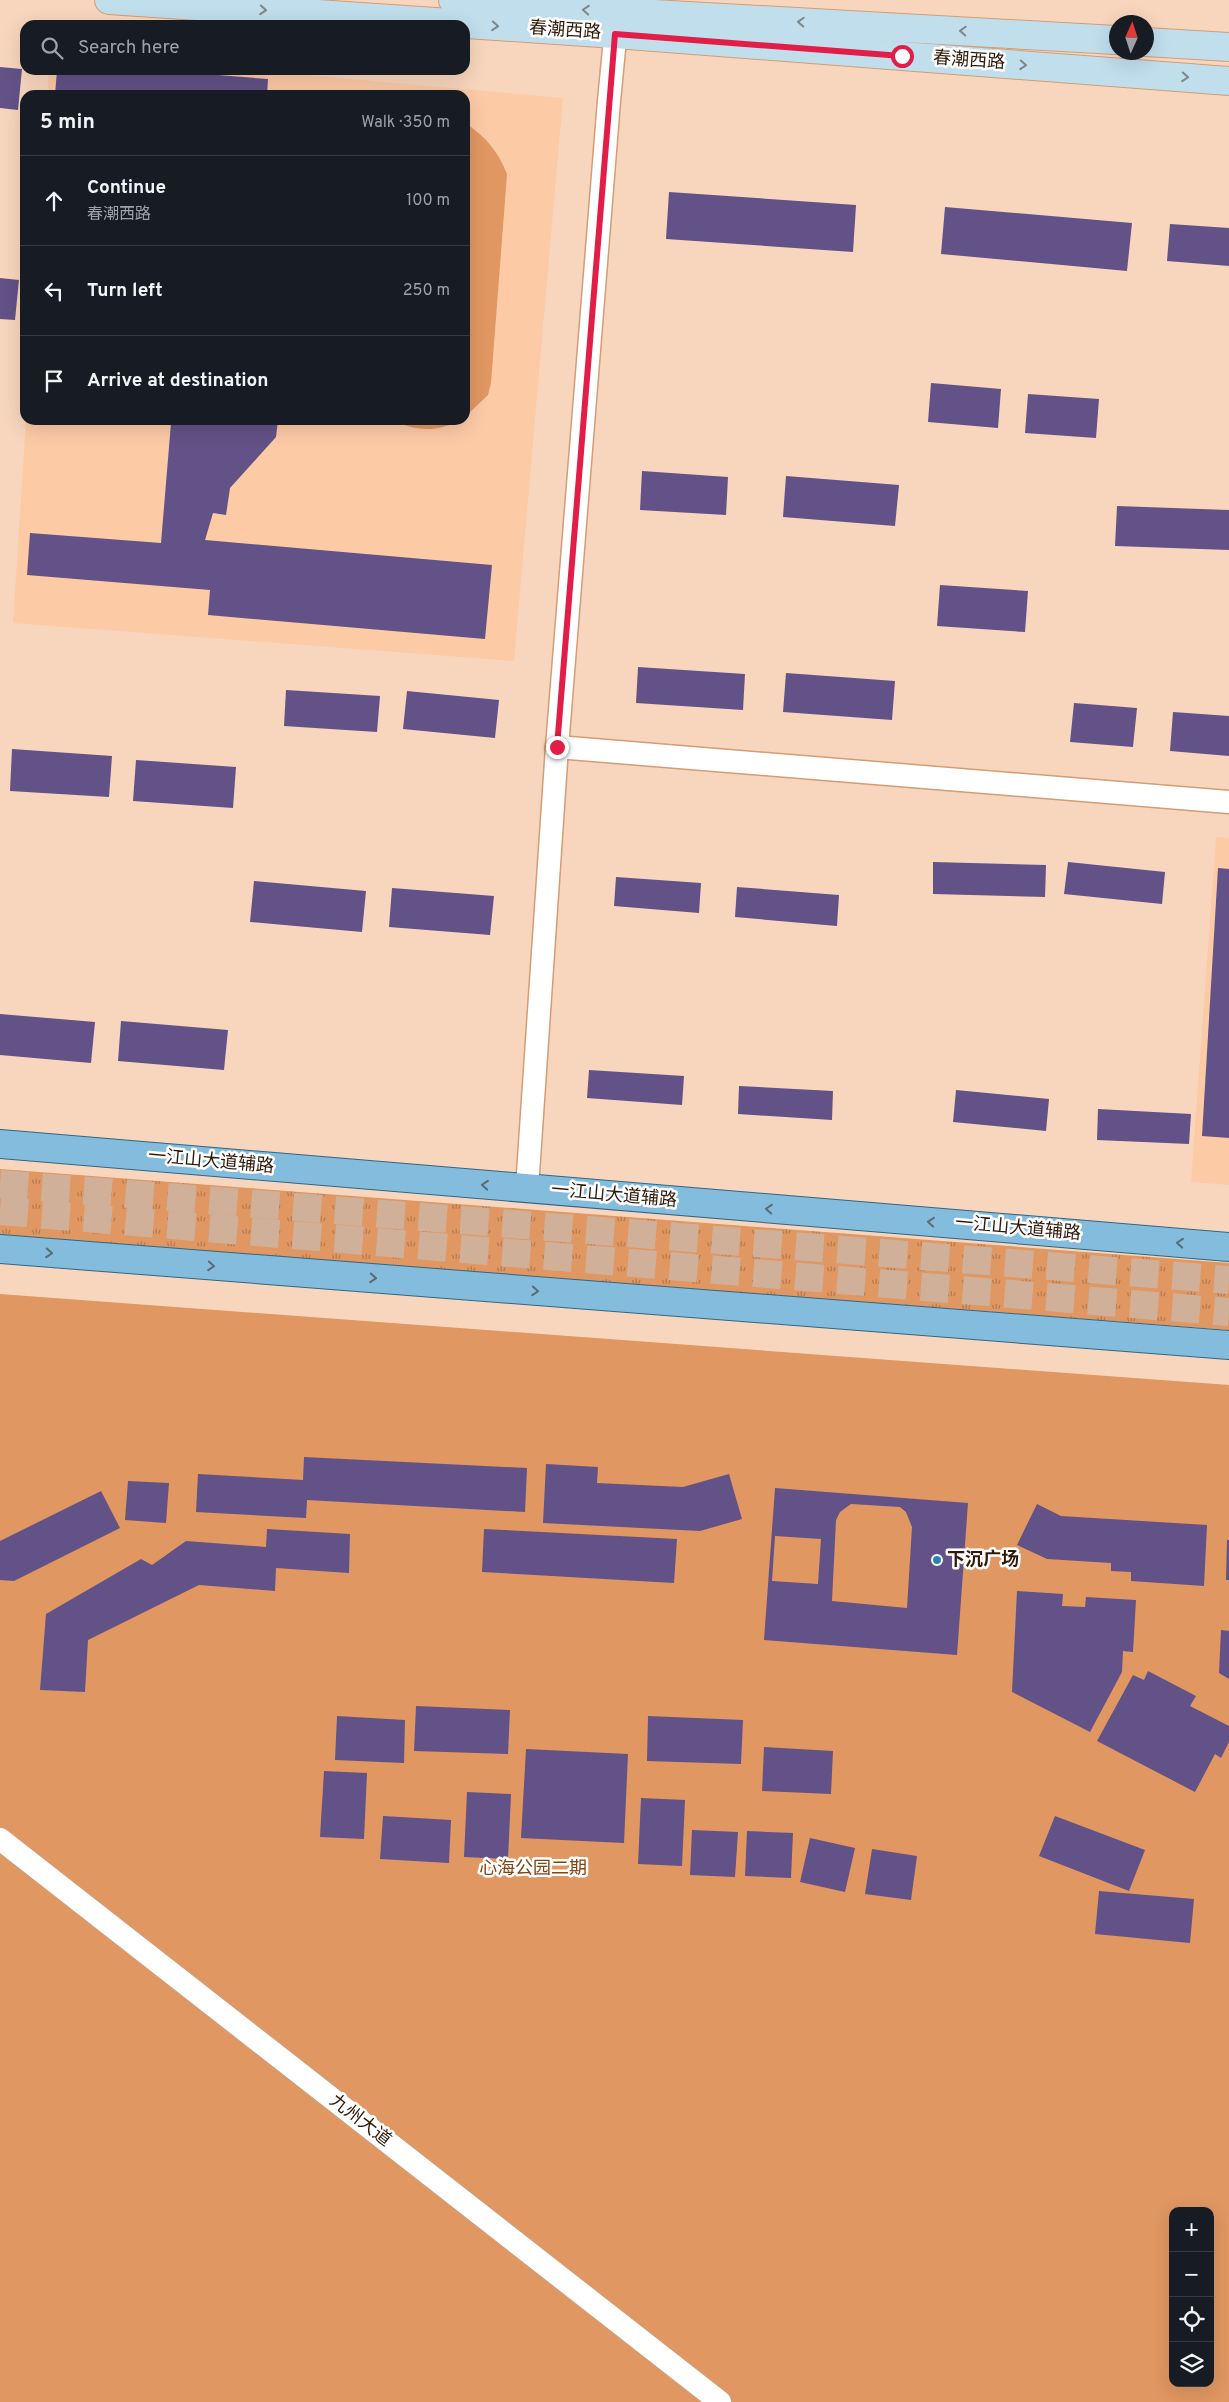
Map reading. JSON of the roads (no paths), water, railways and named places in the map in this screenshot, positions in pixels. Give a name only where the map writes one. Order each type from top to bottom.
[{"type":"main road","name":"春潮西路","points":[[110,0],[618,15],[1109,40]]},
{"type":"main road","name":"春潮西路","points":[[453,0],[618,15],[1229,81]]},
{"type":"main road","points":[[1154,42],[1229,46]]},
{"type":"main road","name":"一江山大道辅路","points":[[0,1144],[1229,1247]]},
{"type":"main road","points":[[0,1250],[1229,1344]]},
{"type":"street","points":[[526,1188],[557,747],[618,15]]},
{"type":"street","points":[[557,747],[1229,802]]},
{"type":"street","name":"九州大道","points":[[0,1839],[720,2402]]},
{"type":"tunnel","points":[[0,1184],[1229,1280]]},
{"type":"tunnel","points":[[0,1211],[1229,1312]]},
{"type":"place","name":"下沉广场","points":[[937,1560]]},
{"type":"park label","name":"心海公园二期","points":[[533,1869]]}]
